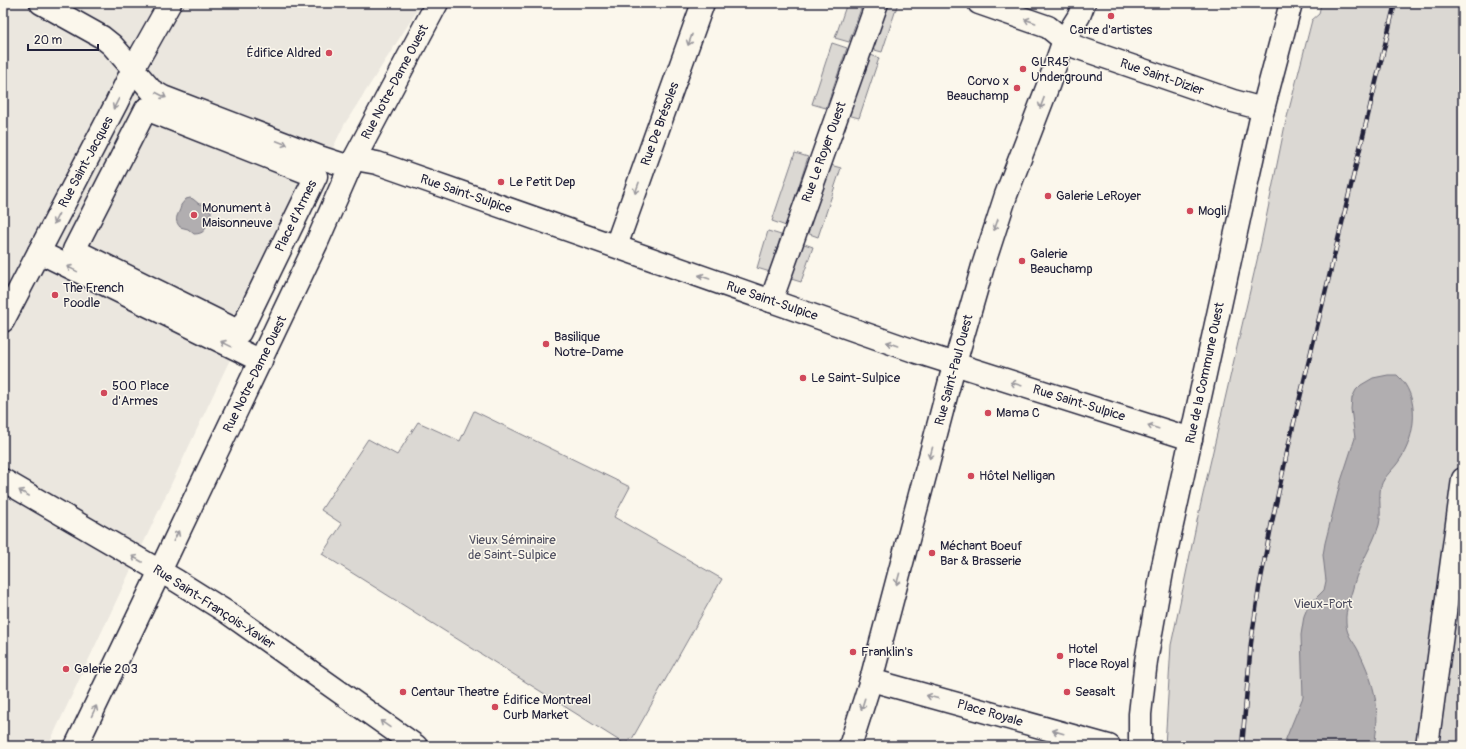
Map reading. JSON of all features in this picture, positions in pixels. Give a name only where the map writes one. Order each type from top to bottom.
[{"type":"street","points":[[41,3],[102,37],[112,45],[151,90],[163,97],[322,158],[352,163]]},
{"type":"street","name":"Rue Saint-Jacques","points":[[3,321],[133,69],[170,3]]},
{"type":"street","name":"Rue Notre-Dame Ouest","points":[[76,746],[261,361],[352,163],[437,3]]},
{"type":"street","name":"Rue De Brésoles","points":[[616,246],[703,3]]},
{"type":"street","name":"Rue Le Royer Ouest","points":[[771,301],[877,3]]},
{"type":"street","name":"Rue Saint-Dizier","points":[[979,3],[1048,27],[1064,40],[1076,47],[1233,102],[1262,109]]},
{"type":"street","name":"Rue Saint-Paul Ouest","points":[[850,746],[871,680],[955,364],[983,266],[1006,195],[1064,40],[1079,16],[1084,3]]},
{"type":"street","name":"Rue de la Commune Ouest","points":[[1140,746],[1140,714],[1146,661],[1163,566],[1262,109],[1291,3]]},
{"type":"street","name":"Place d'Armes","points":[[146,109],[316,176],[240,332],[74,250],[146,109]]},
{"type":"street","name":"Rue Saint-Sulpice","points":[[352,163],[377,163],[917,352],[1191,439]]},
{"type":"street","points":[[39,252],[261,361]]},
{"type":"street","points":[[1427,746],[1463,479]]},
{"type":"street","name":"Rue Saint-François-Xavier","points":[[3,480],[160,571],[228,613],[408,743]]},
{"type":"street","name":"Place Royale","points":[[871,680],[1109,746]]},
{"type":"shaded area","points":[[3,3],[422,3],[344,125],[223,374],[48,746],[3,746]]},
{"type":"shaded area","points":[[190,198],[199,204],[207,204],[211,209],[211,217],[206,221],[204,231],[200,233],[194,234],[188,229],[180,227],[177,221],[177,216],[181,205],[186,199]]},
{"type":"shaded area","points":[[1397,375],[1405,384],[1410,394],[1413,405],[1412,429],[1405,451],[1397,464],[1384,479],[1381,486],[1379,525],[1356,577],[1346,612],[1347,631],[1365,664],[1373,686],[1377,709],[1374,746],[1283,746],[1303,697],[1301,635],[1304,616],[1308,606],[1324,590],[1326,581],[1323,555],[1325,543],[1340,484],[1355,438],[1351,409],[1352,398],[1356,390],[1361,385],[1373,378]]},
{"type":"green space","points":[[847,3],[863,3],[849,42],[835,38]]},
{"type":"green space","points":[[882,3],[898,3],[882,52],[867,48]]},
{"type":"green space","name":"Vieux-Port","points":[[1321,3],[1463,3],[1463,746],[1165,746],[1171,645],[1198,516],[1261,243],[1285,125],[1312,20],[1319,14]]},
{"type":"green space","points":[[832,43],[847,48],[826,108],[812,104]]},
{"type":"green space","points":[[865,53],[879,58],[859,118],[844,114]]},
{"type":"green space","points":[[795,153],[808,157],[786,226],[772,221]]},
{"type":"green space","points":[[827,164],[841,168],[818,237],[804,232]]},
{"type":"green space","points":[[768,231],[781,235],[770,272],[757,268]]},
{"type":"green space","points":[[799,242],[813,247],[801,282],[788,278]]},
{"type":"green space","name":"Vieux Séminaire de Saint-Sulpice","points":[[474,411],[630,487],[614,517],[722,579],[632,739],[630,738],[626,745],[322,554],[342,524],[321,510],[368,439],[397,455],[418,422],[460,441]]},
{"type":"railway","points":[[1242,746],[1251,643],[1259,588],[1272,522],[1290,439],[1395,3]]},
{"type":"place","name":"Carre d'artistes","points":[[1111,16]]},
{"type":"place","name":"Édifice Aldred","points":[[329,53]]},
{"type":"place","name":"GLR45 Underground","points":[[1023,69]]},
{"type":"place","name":"Corvo x Beauchamp","points":[[1017,88]]},
{"type":"place","name":"Le Petit Dep","points":[[501,182]]},
{"type":"place","name":"Galerie LeRoyer","points":[[1048,196]]},
{"type":"place","name":"Mogli","points":[[1190,211]]},
{"type":"place","name":"Monument à Maisonneuve","points":[[194,215]]},
{"type":"place","name":"Galerie Beauchamp","points":[[1022,261]]},
{"type":"place","name":"The French Poodle","points":[[55,295]]},
{"type":"place","name":"Basilique Notre-Dame","points":[[546,344]]},
{"type":"place","name":"Le Saint-Sulpice","points":[[803,378]]},
{"type":"place","name":"500 Place d'Armes","points":[[104,393]]},
{"type":"place","name":"Mama C","points":[[988,413]]},
{"type":"place","name":"Hôtel Nelligan","points":[[971,476]]},
{"type":"place","name":"Méchant Boeuf Bar & Brasserie","points":[[932,553]]},
{"type":"place","name":"Franklin's","points":[[853,652]]},
{"type":"place","name":"Hotel Place Royal","points":[[1060,656]]},
{"type":"place","name":"Galerie 203","points":[[66,669]]},
{"type":"place","name":"Centaur Theatre","points":[[403,692]]},
{"type":"place","name":"Seasalt","points":[[1067,692]]},
{"type":"place","name":"Édifice Montreal Curb Market","points":[[495,707]]}]
